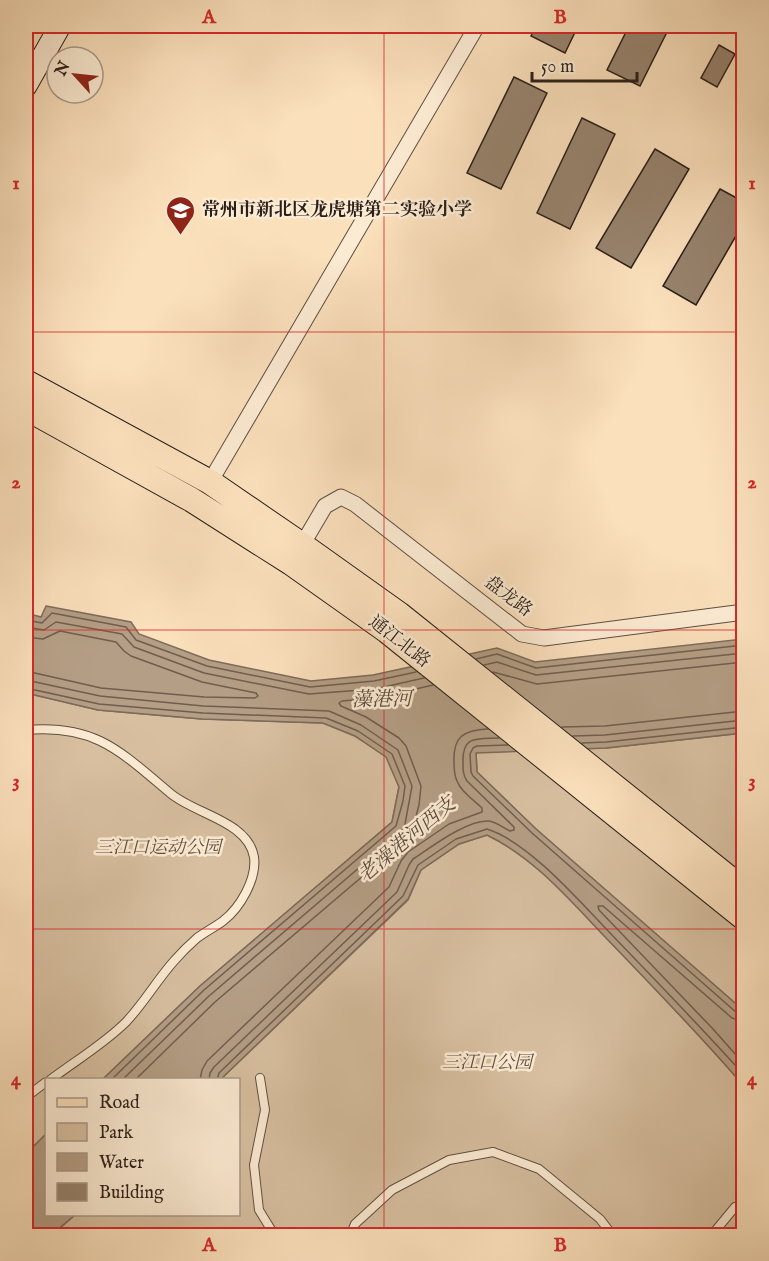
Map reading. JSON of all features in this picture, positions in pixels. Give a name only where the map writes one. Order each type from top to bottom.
[{"type":"main road","name":"通江北路","points":[[26,382],[210,482],[302,544],[399,614],[744,890]]},
{"type":"main road","name":"通江北路","points":[[26,408],[192,500],[291,563],[407,648],[744,918]]},
{"type":"street","points":[[26,87],[60,26]]},
{"type":"street","points":[[210,482],[477,26]]},
{"type":"street","name":"盘龙路","points":[[302,544],[325,506],[341,497],[355,504],[522,634],[544,638],[744,612]]},
{"type":"lane","points":[[26,730],[42,728],[73,731],[105,741],[134,762],[178,800],[232,827],[245,838],[254,857],[252,877],[243,897],[226,919],[197,939],[172,963],[148,997],[125,1023],[52,1078]]},
{"type":"lane","points":[[260,1078],[265,1110],[254,1165],[259,1210],[275,1236]]},
{"type":"lane","points":[[26,1097],[45,1083]]},
{"type":"lane","points":[[350,1236],[355,1224],[392,1190],[449,1160],[494,1152],[539,1169],[600,1219],[613,1236]]},
{"type":"lane","points":[[711,1236],[735,1206],[744,1205]]},
{"type":"green space","name":"三江口运动公园","points":[[26,693],[98,710],[202,719],[323,723],[355,736],[387,757],[399,787],[392,822],[200,986],[104,1078],[45,1078],[45,1135],[26,1154]]},
{"type":"green space","points":[[743,733],[743,1010],[536,829],[477,772],[476,752],[606,748]]},
{"type":"green space","name":"三江口公园","points":[[487,835],[538,869],[678,1013],[743,1085],[743,1235],[51,1236],[74,1216],[240,1216],[240,1078],[222,1078],[408,900],[421,870],[459,844]]},
{"type":"water","points":[[46,606],[131,622],[139,634],[209,660],[311,681],[373,675],[497,648],[535,662],[743,639],[743,733],[606,748],[476,753],[477,772],[536,829],[743,1010],[743,1085],[678,1013],[553,883],[522,857],[487,835],[459,844],[421,870],[408,899],[222,1078],[104,1078],[200,986],[392,822],[399,787],[386,757],[355,736],[323,723],[202,719],[98,710],[26,693],[26,613],[41,617]]},
{"type":"water","points":[[45,1135],[45,1216],[74,1216],[51,1235],[26,1235],[26,1154]]},
{"type":"building","points":[[536,26],[578,26],[565,53],[531,36]]},
{"type":"building","points":[[629,26],[670,26],[640,86],[607,70]]},
{"type":"building","points":[[719,45],[735,54],[717,87],[701,78]]},
{"type":"building","points":[[514,77],[547,93],[501,189],[467,173]]},
{"type":"building","points":[[582,118],[615,134],[570,229],[537,213]]},
{"type":"building","points":[[655,149],[689,169],[631,268],[596,248]]},
{"type":"building","points":[[720,189],[744,202],[744,222],[696,305],[663,286]]},
{"type":"place","name":"常州市新北区龙虎塘第二实验小学","points":[[181,236]]},
{"type":"water label","name":"藻港河","points":[[382,700]]},
{"type":"water label","name":"老澡港河西支","points":[[407,840]]}]
